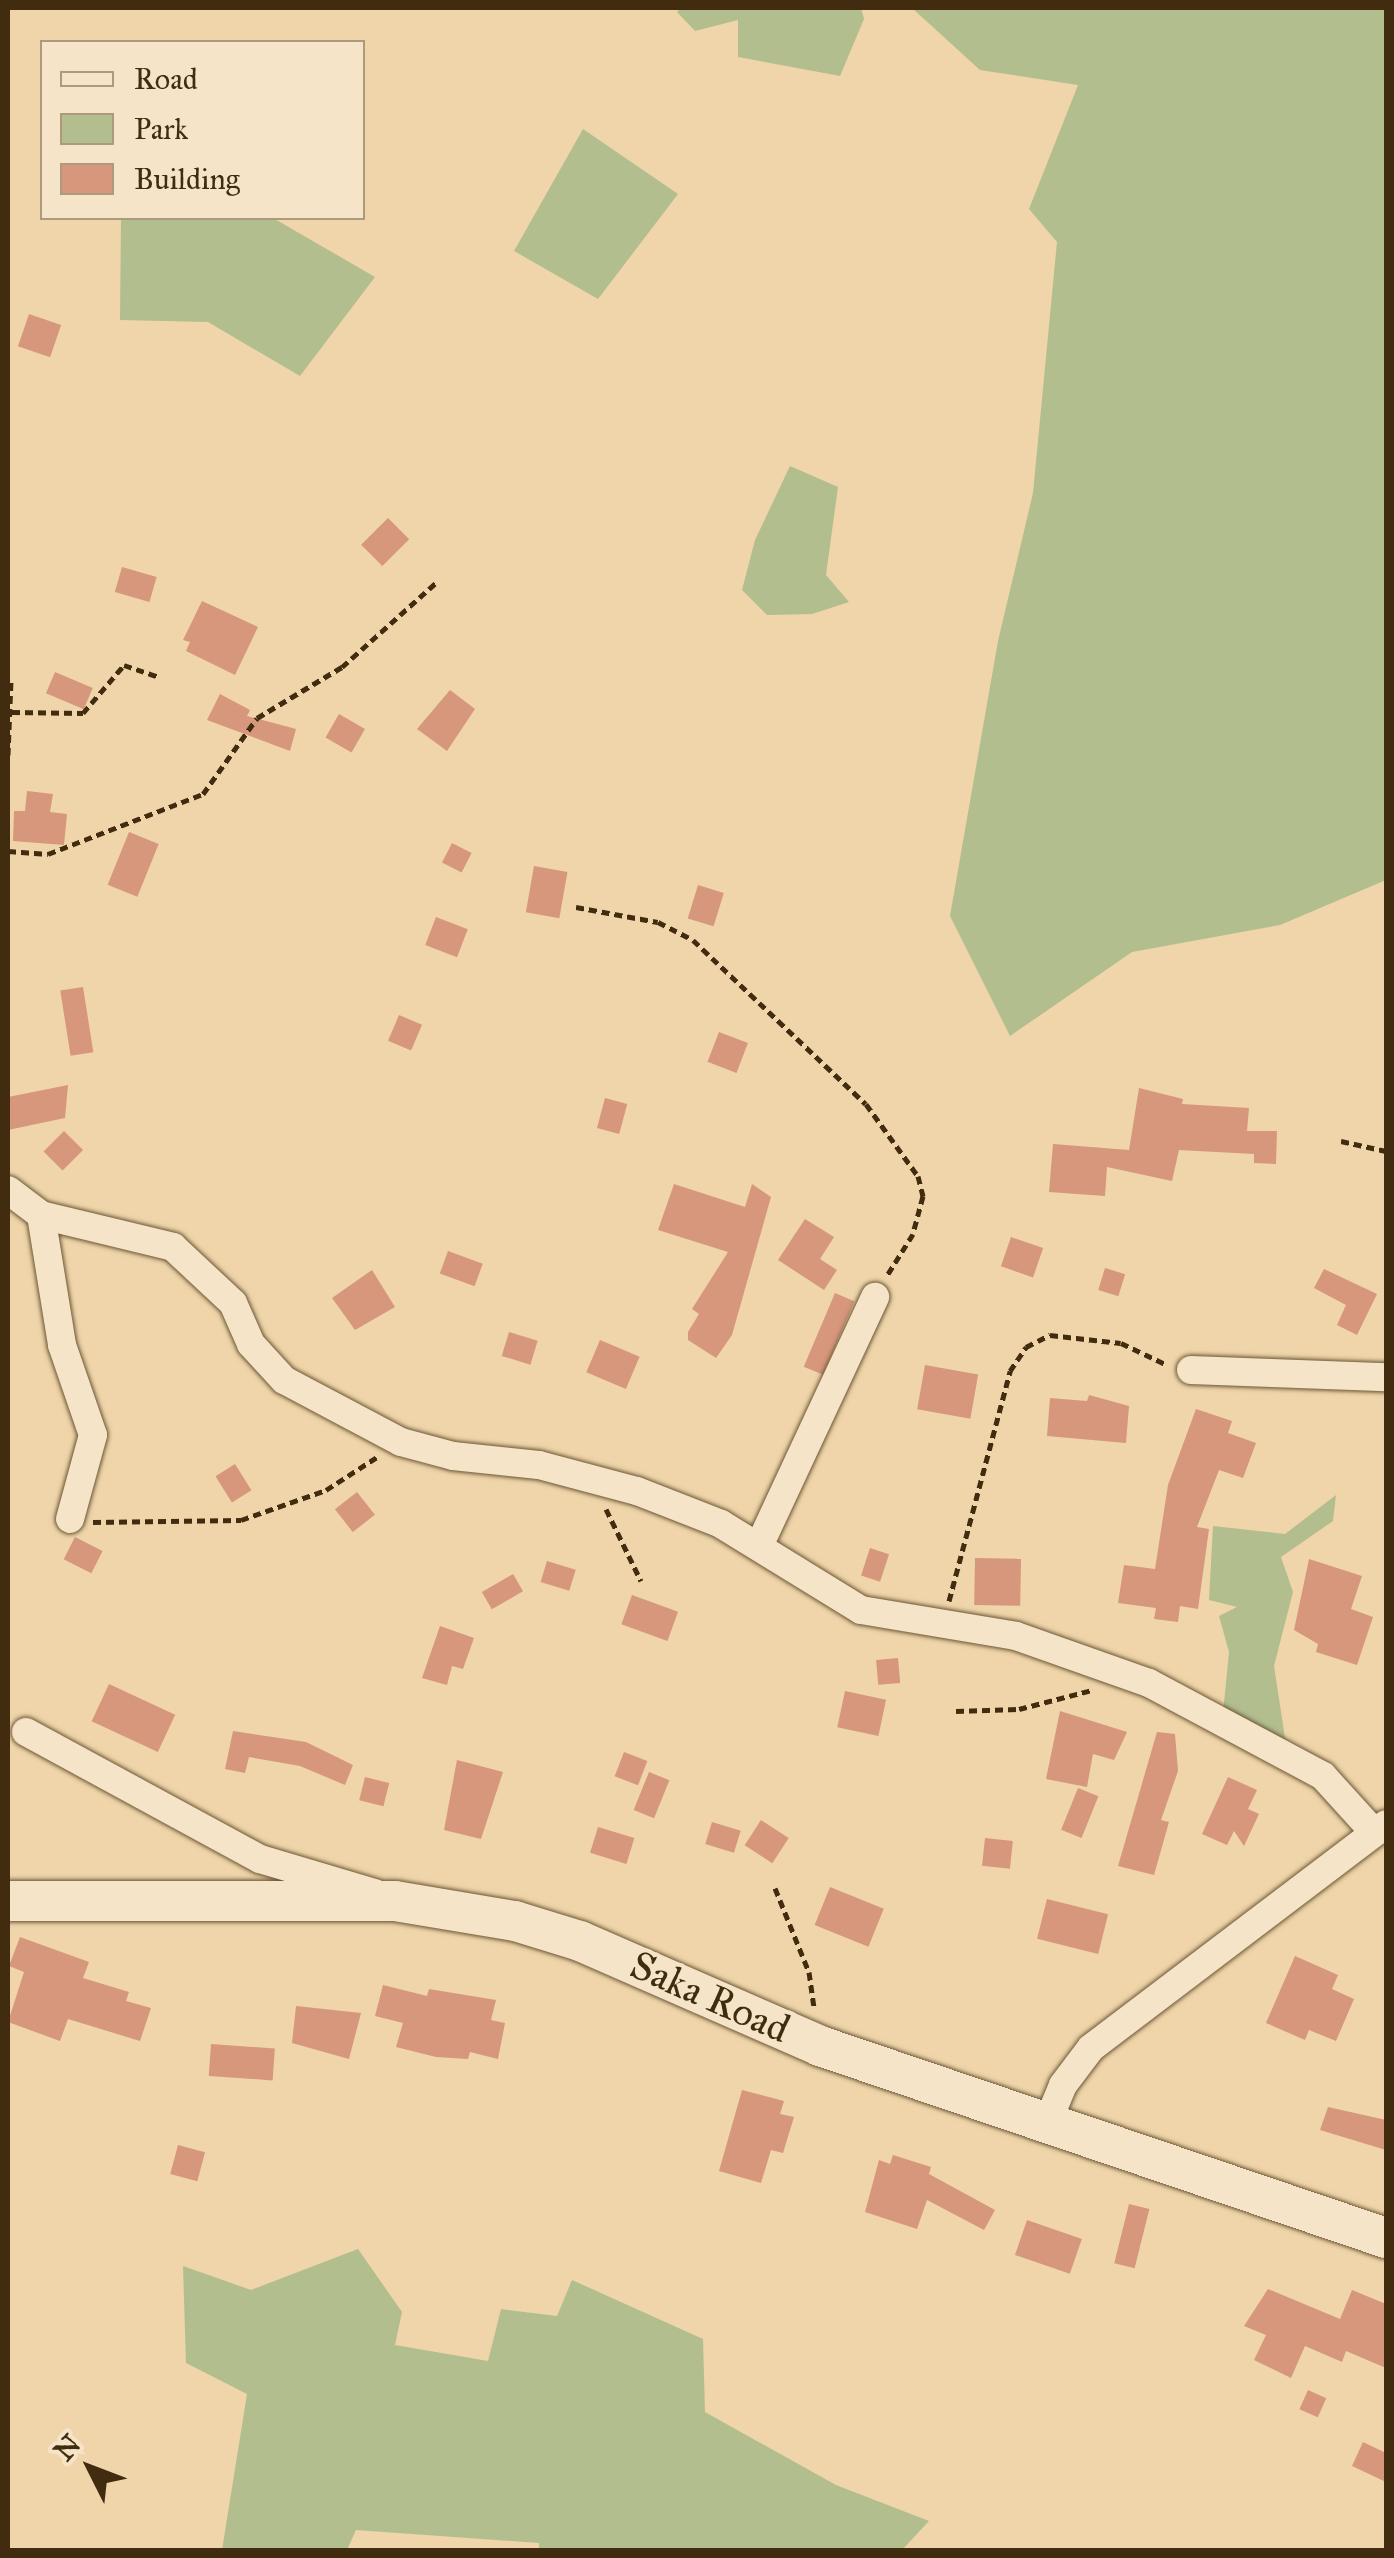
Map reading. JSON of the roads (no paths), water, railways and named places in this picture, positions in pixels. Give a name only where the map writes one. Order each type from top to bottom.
[{"type":"main road","name":"Saka Road","points":[[8,1901],[442,1904],[580,1941],[820,2046],[1046,2126],[1386,2238]]},
{"type":"street","points":[[8,1190],[41,1215],[173,1247],[233,1302],[251,1344],[284,1380],[401,1442],[588,1476],[685,1506],[861,1610],[941,1628],[1016,1636],[1149,1682],[1323,1776],[1380,1827],[1091,2048],[1064,2086],[1046,2126]]},
{"type":"street","points":[[41,1215],[62,1345],[94,1435],[70,1520]]},
{"type":"street","points":[[758,1546],[875,1297]]},
{"type":"street","points":[[1191,1370],[1386,1376]]},
{"type":"street","points":[[26,1732],[260,1859],[394,1901]]}]
